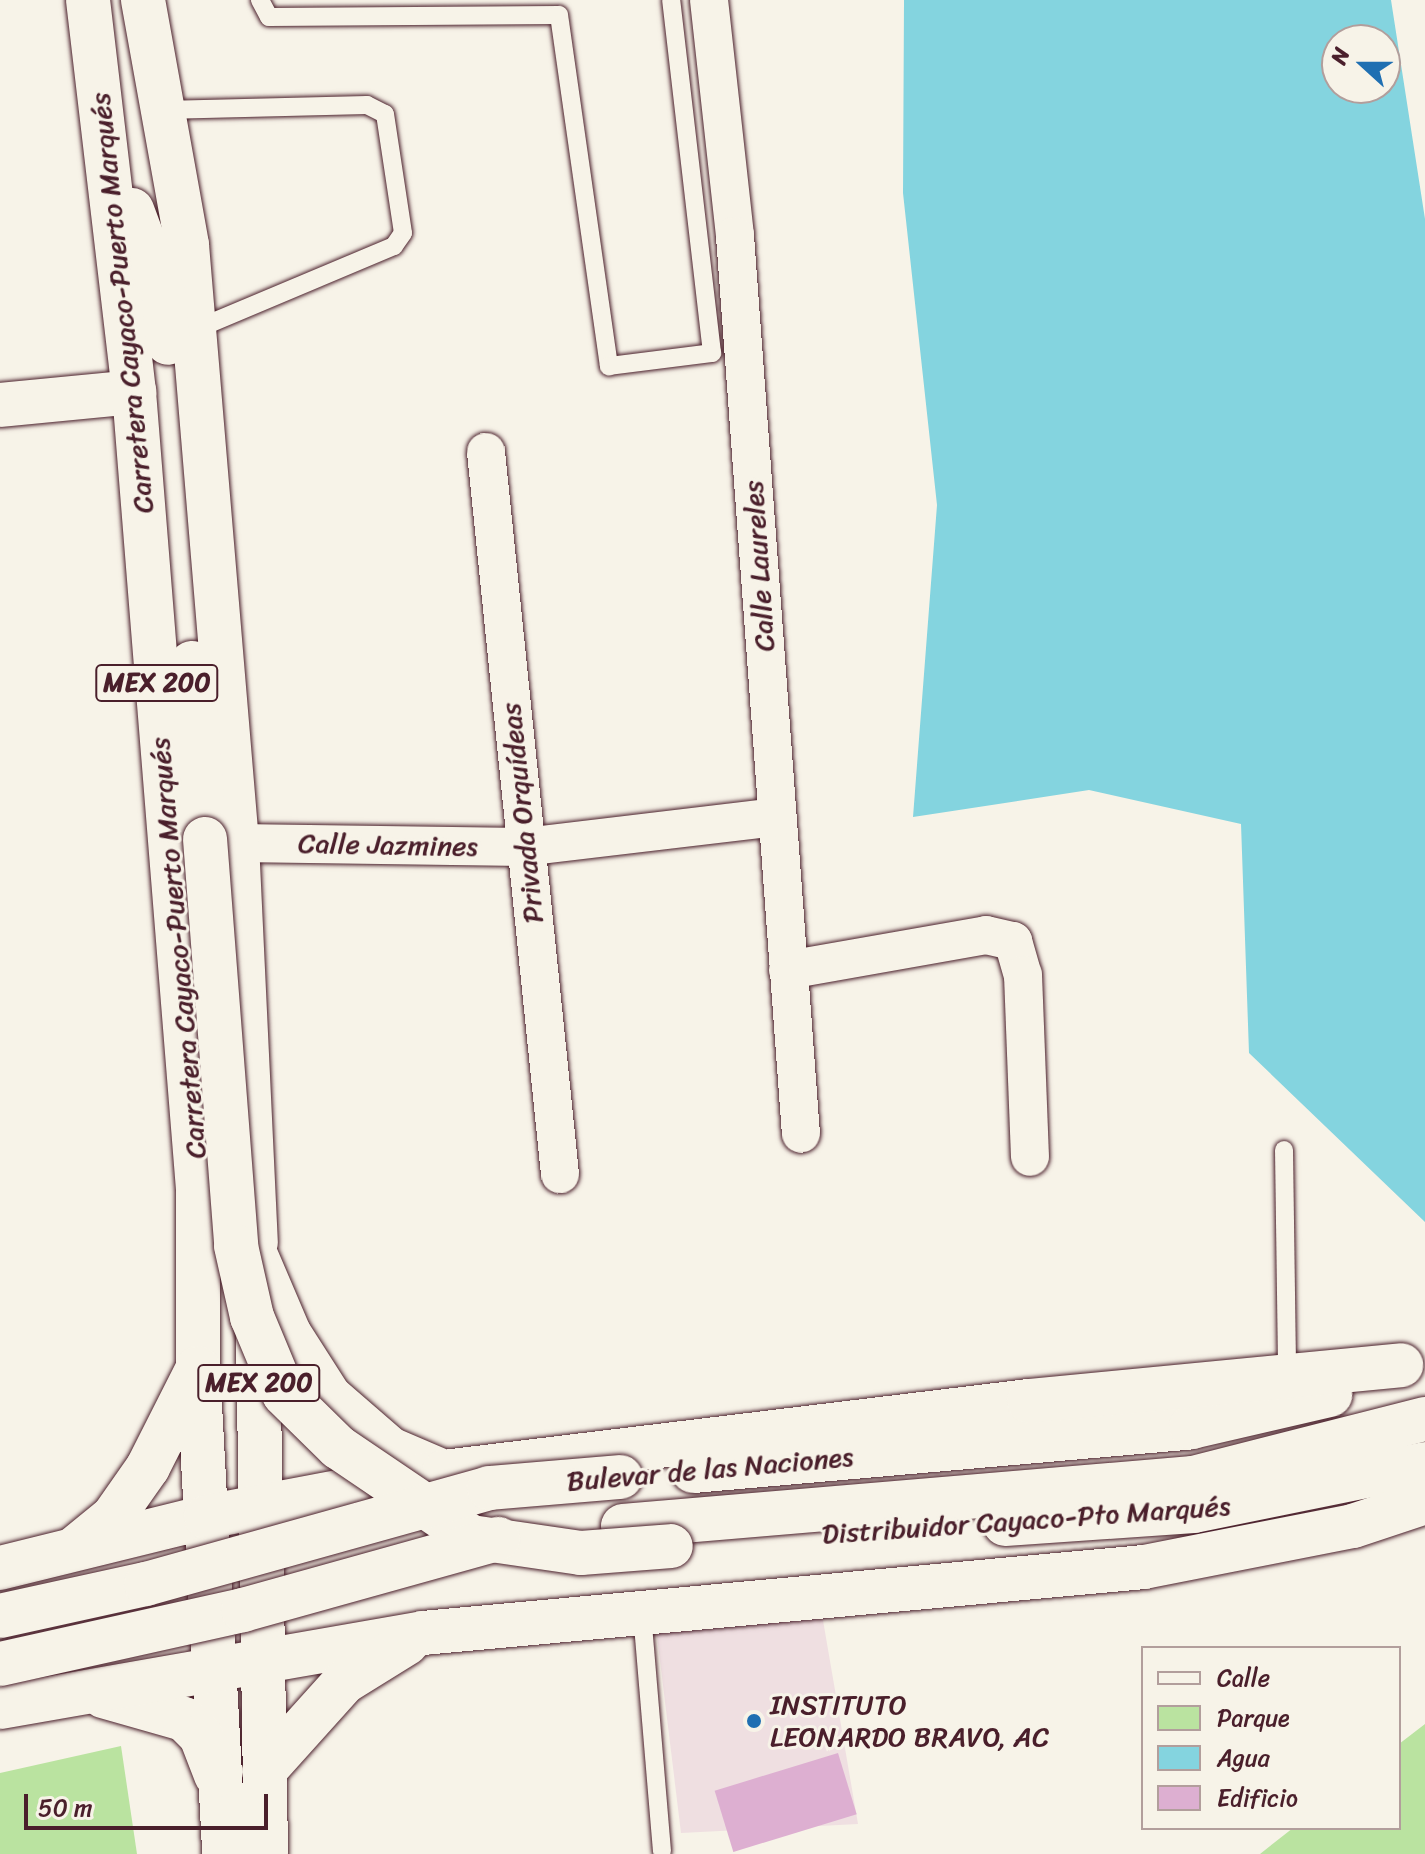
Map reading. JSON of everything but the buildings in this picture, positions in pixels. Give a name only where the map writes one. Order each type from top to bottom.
[{"type":"main road","name":"Carretera Cayaco-Puerto Marqués","points":[[88,0],[111,151],[134,392],[198,1190],[198,1368],[224,1854]]},
{"type":"main road","name":"Carretera Cayaco-Puerto Marqués","points":[[143,0],[163,110],[194,330],[221,841],[257,1258],[266,1854]]},
{"type":"main road","points":[[111,151],[164,296],[221,841]]},
{"type":"main road","points":[[0,405],[134,392]]},
{"type":"main road","name":"Distribuidor Cayaco-Pto Marqués","points":[[221,841],[236,1246],[252,1317],[284,1394],[338,1447],[471,1537],[581,1553],[1194,1511],[1425,1464]]},
{"type":"main road","points":[[257,1258],[289,1333],[330,1397],[390,1449],[444,1472]]},
{"type":"main road","points":[[7,1565],[66,1555],[206,1517],[444,1472],[1413,1361]]},
{"type":"main road","name":"Bulevar de las Naciones","points":[[0,1616],[146,1584],[489,1488],[1191,1427],[1338,1393],[1413,1361]]},
{"type":"main road","points":[[66,1555],[113,1517],[148,1467],[198,1368]]},
{"type":"main road","name":"Bulevar de las Naciones","points":[[0,1664],[243,1610],[503,1538],[1193,1478],[1425,1419]]},
{"type":"main road","points":[[0,1707],[423,1633],[1144,1567],[1353,1526],[1425,1502]]},
{"type":"main road","points":[[264,1771],[344,1682],[423,1633]]},
{"type":"main road","points":[[76,1693],[142,1702],[184,1719],[201,1736],[222,1791]]},
{"type":"street","name":"Calle Laureles","points":[[709,0],[735,236],[801,1134]]},
{"type":"street","name":"Privada Orquídeas","points":[[486,452],[524,847],[560,1174]]},
{"type":"street","name":"Calle Jazmines","points":[[221,841],[524,847],[777,817]]},
{"type":"street","points":[[788,970],[986,935],[1013,941],[1023,975],[1030,1157]]},
{"type":"lane","points":[[260,0],[269,17],[559,15],[609,366],[712,353],[671,0]]},
{"type":"lane","points":[[163,110],[376,110],[385,114],[403,233],[394,246],[194,330]]},
{"type":"lane","points":[[1284,1150],[1287,1376]]},
{"type":"lane","points":[[642,1613],[662,1851]]},
{"type":"shaded area","name":"INSTITUTO LEONARDO BRAVO, AC","points":[[819,1597],[858,1824],[681,1833],[656,1628]]},
{"type":"green space","points":[[1425,1724],[1425,1854],[1260,1854],[1290,1830],[1401,1830],[1401,1742]]},
{"type":"green space","points":[[121,1746],[137,1854],[0,1854],[0,1773]]},
{"type":"water","points":[[904,0],[1391,0],[1395,24],[1321,24],[1321,104],[1401,104],[1401,64],[1425,219],[1425,1222],[1249,1053],[1241,824],[1089,790],[913,817],[937,505],[903,193]]},
{"type":"place","name":"INSTITUTO LEONARDO BRAVO, AC","points":[[754,1721]]}]
